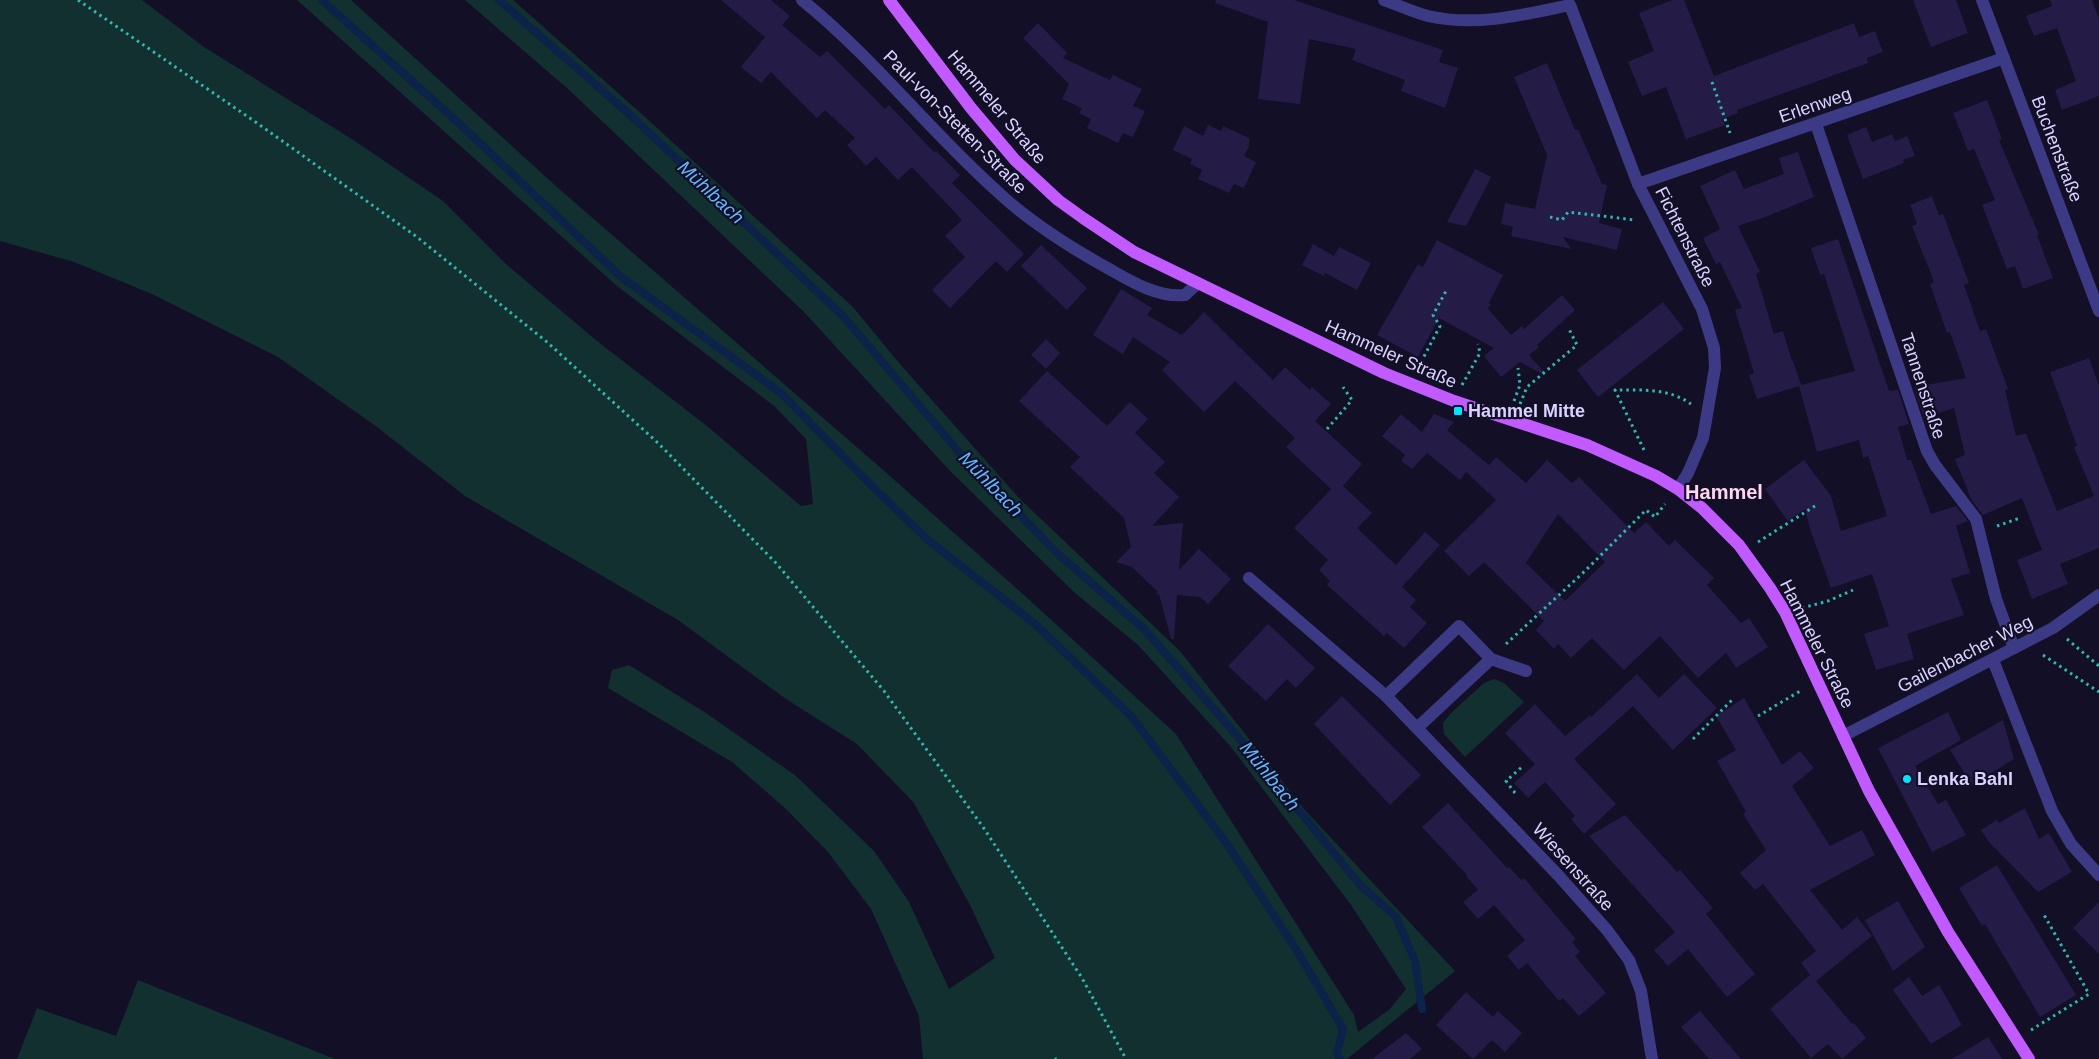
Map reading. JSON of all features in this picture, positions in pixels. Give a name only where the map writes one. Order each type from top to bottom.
[{"type":"main road","name":"Hammeler Straße","points":[[889,0],[971,108],[1015,160],[1058,200],[1134,252],[1384,373],[1454,401],[1586,445],[1656,476],[1678,489],[1702,508],[1743,551],[1785,612],[1869,791],[1913,871],[2028,1059]]},
{"type":"street","name":"Paul-von-Stetten-Straße","points":[[802,0],[856,47],[980,176],[1041,227],[1120,275],[1165,294],[1185,295],[1198,283]]},
{"type":"street","name":"Fichtenstraße","points":[[1384,0],[1426,16],[1452,20],[1494,20],[1570,5],[1638,184],[1702,309],[1710,329],[1714,348],[1715,368],[1708,417],[1697,456],[1678,489]]},
{"type":"street","name":"Buchenstraße","points":[[1982,0],[2099,311]]},
{"type":"street","name":"Erlenweg","points":[[1638,184],[2004,58]]},
{"type":"street","name":"Tannenstraße","points":[[1816,124],[1927,451],[1935,465],[1976,519],[1996,599],[2019,645]]},
{"type":"street","name":"Wiesenstraße","points":[[1249,578],[1386,696],[1558,875],[1607,930],[1629,960],[1641,991],[1652,1059]]},
{"type":"street","name":"Gailenbacher Weg","points":[[1842,736],[2053,628],[2099,595]]},
{"type":"street","points":[[1386,696],[1459,626],[1491,658],[1526,671]]},
{"type":"street","points":[[1417,728],[1491,658]]},
{"type":"street","points":[[1993,660],[2052,811],[2071,844],[2099,875]]},
{"type":"path","points":[[78,0],[257,123],[417,237],[547,342],[658,444],[776,563],[884,691],[993,843],[1082,978],[1126,1059]]},
{"type":"path","points":[[1712,82],[1736,150]]},
{"type":"path","points":[[1550,217],[1562,220],[1568,212],[1658,223]]},
{"type":"path","points":[[1421,362],[1440,326],[1433,315],[1446,291]]},
{"type":"path","points":[[1512,420],[1527,387],[1577,345],[1568,327]]},
{"type":"path","points":[[1467,374],[1480,352],[1478,344]]},
{"type":"path","points":[[1516,397],[1520,384],[1518,368]]},
{"type":"path","points":[[1327,429],[1352,400],[1343,387]]},
{"type":"path","points":[[1656,476],[1630,417],[1614,390],[1662,392],[1680,397],[1708,417]]},
{"type":"path","points":[[1743,551],[1815,506]]},
{"type":"path","points":[[1491,658],[1585,571],[1646,510],[1653,515]]},
{"type":"path","points":[[1981,533],[2020,518]]},
{"type":"path","points":[[1785,612],[1828,601],[1853,590]]},
{"type":"path","points":[[2053,628],[2099,666]]},
{"type":"path","points":[[2019,645],[2099,692]]},
{"type":"path","points":[[1758,716],[1818,681]]},
{"type":"path","points":[[1693,739],[1732,700]]},
{"type":"path","points":[[1515,793],[1506,782],[1522,766]]},
{"type":"path","points":[[2016,1039],[2089,994],[2043,913]]},
{"type":"green space","points":[[0,0],[142,0],[204,47],[355,141],[443,201],[506,264],[597,341],[707,426],[801,506],[813,504],[806,439],[774,406],[617,286],[297,0],[351,0],[557,187],[1024,595],[1176,734],[1354,1015],[1358,1032],[1390,1009],[1406,989],[1351,905],[1231,747],[1138,645],[1075,593],[951,472],[803,311],[568,89],[465,0],[513,0],[644,116],[853,307],[899,363],[1021,500],[1180,651],[1304,809],[1455,971],[1347,1059],[923,1059],[919,1016],[871,909],[828,852],[786,809],[732,762],[608,688],[612,670],[629,665],[706,713],[796,776],[874,851],[909,902],[949,989],[995,958],[970,905],[914,803],[857,744],[786,699],[678,620],[465,496],[377,427],[278,357],[152,294],[74,262],[0,241]]},
{"type":"green space","points":[[1494,679],[1504,683],[1524,702],[1465,757],[1444,734],[1443,723],[1450,714],[1484,683]]},
{"type":"green space","points":[[138,980],[335,1059],[17,1059],[37,1008],[116,1036]]},
{"type":"building","points":[[721,0],[771,0],[790,16],[782,25],[820,57],[827,51],[885,109],[889,105],[934,152],[936,151],[960,175],[952,183],[1024,254],[1007,272],[995,262],[950,308],[932,290],[965,257],[945,236],[962,220],[912,167],[898,180],[876,157],[866,166],[847,145],[855,138],[825,110],[817,118],[771,72],[761,83],[741,67],[765,37]]},
{"type":"building","points":[[1216,0],[1294,0],[1443,50],[1439,62],[1458,68],[1445,108],[1401,91],[1405,80],[1352,60],[1356,49],[1309,39],[1300,104],[1258,99],[1268,22],[1215,3]]},
{"type":"building","points":[[1672,0],[1684,0],[1714,76],[1854,23],[1859,37],[1875,31],[1883,52],[1867,58],[1868,63],[1737,110],[1738,113],[1722,119],[1725,125],[1686,139],[1666,87],[1642,96],[1628,62],[1654,51],[1639,13]]},
{"type":"building","points":[[1913,0],[1956,0],[1968,33],[1931,47]]},
{"type":"building","points":[[2050,0],[2092,0],[2099,19],[2099,96],[2062,110],[2055,90],[2076,81],[2057,28],[2034,36],[2026,16],[2052,6]]},
{"type":"building","points":[[1038,23],[1067,53],[1063,58],[1110,80],[1113,75],[1142,89],[1133,106],[1145,111],[1133,137],[1123,133],[1118,143],[1087,128],[1091,119],[1079,113],[1082,108],[1062,99],[1069,84],[1023,38]]},
{"type":"building","points":[[1547,63],[1575,130],[1578,129],[1602,184],[1607,185],[1599,223],[1622,229],[1617,250],[1563,237],[1571,249],[1511,236],[1513,227],[1501,224],[1505,203],[1535,209],[1547,155],[1514,77]]},
{"type":"building","points":[[1987,100],[2002,139],[1999,140],[2039,235],[2037,235],[2053,278],[2023,289],[2015,266],[2007,269],[1982,205],[1995,200],[1974,149],[1968,151],[1953,113]]},
{"type":"building","points":[[1208,125],[1221,131],[1223,126],[1249,138],[1249,146],[1244,156],[1256,162],[1244,188],[1234,184],[1229,193],[1198,179],[1202,170],[1190,164],[1192,159],[1173,150],[1184,126],[1203,136]]},
{"type":"building","points":[[1866,127],[1872,142],[1892,134],[1895,141],[1907,136],[1915,156],[1903,160],[1904,163],[1863,179],[1847,135]]},
{"type":"building","points":[[1798,152],[1814,197],[1738,226],[1760,272],[1756,274],[1774,334],[1783,331],[1801,385],[1855,371],[1824,274],[1820,275],[1811,248],[1838,239],[1889,391],[1898,390],[1909,424],[1898,427],[1907,460],[1911,460],[1931,514],[1956,506],[1968,521],[1956,526],[1970,573],[1951,579],[1964,615],[1907,634],[1914,659],[1876,670],[1864,634],[1889,626],[1872,574],[1831,588],[1810,529],[1805,509],[1788,521],[1765,489],[1804,460],[1831,496],[1841,531],[1887,516],[1868,456],[1863,458],[1859,440],[1817,452],[1799,386],[1757,399],[1749,375],[1754,373],[1735,310],[1742,308],[1720,262],[1716,264],[1703,238],[1720,229],[1700,186],[1735,170],[1744,189],[1784,174],[1779,158]]},
{"type":"building","points":[[1475,169],[1491,177],[1466,226],[1447,222]]},
{"type":"building","points":[[1932,196],[1939,215],[1943,214],[1969,283],[1964,285],[1980,331],[1986,329],[2008,389],[2005,390],[2016,436],[2026,433],[2057,511],[2094,496],[2074,447],[2077,446],[2050,372],[2089,358],[2099,386],[2099,548],[2060,564],[2068,584],[2032,599],[2017,560],[2042,550],[2022,498],[1983,515],[1972,501],[1955,459],[1965,455],[1954,408],[1924,418],[1914,387],[1966,378],[1950,332],[1947,333],[1930,284],[1934,282],[1912,226],[1917,224],[1910,205]]},
{"type":"building","points":[[1437,240],[1503,275],[1489,303],[1491,304],[1488,309],[1511,335],[1522,326],[1524,329],[1562,295],[1575,310],[1537,345],[1539,347],[1529,355],[1544,372],[1542,374],[1520,362],[1501,377],[1484,356],[1494,348],[1439,318],[1418,357],[1377,335],[1418,264],[1423,267]]},
{"type":"building","points":[[1313,244],[1334,256],[1339,247],[1371,263],[1357,290],[1325,273],[1324,276],[1302,265]]},
{"type":"building","points":[[1041,245],[1087,288],[1067,310],[1021,266]]},
{"type":"building","points":[[1121,289],[1152,308],[1147,315],[1182,335],[1204,312],[1273,380],[1285,367],[1310,390],[1312,387],[1331,404],[1315,421],[1362,464],[1343,486],[1372,513],[1357,528],[1396,565],[1425,532],[1440,545],[1402,587],[1416,600],[1410,607],[1427,623],[1404,648],[1387,633],[1384,636],[1327,585],[1330,581],[1319,570],[1328,560],[1294,528],[1331,489],[1286,447],[1295,438],[1235,381],[1204,412],[1162,370],[1170,362],[1133,337],[1123,354],[1093,335]]},
{"type":"building","points":[[1663,302],[1684,329],[1598,397],[1577,370]]},
{"type":"building","points":[[1046,339],[1060,353],[1046,369],[1031,355]]},
{"type":"building","points":[[1047,371],[1107,426],[1130,402],[1148,419],[1135,433],[1165,462],[1154,473],[1179,497],[1152,526],[1183,523],[1179,570],[1199,549],[1231,579],[1208,604],[1200,597],[1177,595],[1174,639],[1171,639],[1159,594],[1156,594],[1158,592],[1132,567],[1116,562],[1131,547],[1124,518],[1070,467],[1080,457],[1019,401]]},
{"type":"building","points":[[1401,414],[1422,432],[1434,414],[1454,422],[1447,430],[1489,465],[1496,457],[1526,483],[1547,460],[1572,483],[1579,477],[1634,533],[1646,522],[1669,546],[1675,540],[1714,578],[1707,585],[1741,623],[1749,618],[1768,647],[1736,668],[1726,653],[1698,678],[1660,636],[1624,670],[1592,638],[1571,658],[1558,644],[1554,649],[1536,630],[1544,621],[1484,562],[1469,576],[1444,551],[1496,500],[1466,472],[1460,480],[1427,453],[1412,469],[1401,461],[1405,455],[1382,436]],"holes":[[[1558,514],[1605,562],[1565,601],[1526,563]]]},
{"type":"building","points":[[1268,624],[1315,668],[1296,688],[1287,679],[1266,701],[1228,666]]},
{"type":"building","points":[[1637,674],[1659,698],[1684,674],[1717,708],[1673,750],[1633,706],[1574,759],[1616,804],[1584,834],[1571,819],[1575,816],[1545,782],[1528,798],[1514,783],[1535,764],[1505,733],[1535,704],[1565,736],[1590,715],[1591,717]]},
{"type":"building","points":[[1342,696],[1421,775],[1390,805],[1314,724]]},
{"type":"building","points":[[1744,698],[1782,765],[1800,751],[1814,768],[1792,786],[1830,846],[1862,830],[1875,855],[1810,890],[1842,930],[1857,917],[1872,936],[1816,981],[1866,1038],[1842,1059],[1828,1044],[1811,1058],[1770,1009],[1810,975],[1812,977],[1801,963],[1816,951],[1763,884],[1755,890],[1740,873],[1766,850],[1743,814],[1746,812],[1717,761],[1736,750],[1716,716]]},
{"type":"building","points":[[1948,712],[1961,740],[1915,766],[1938,804],[1946,800],[1966,835],[1932,852],[1878,748]]},
{"type":"building","points":[[2003,720],[2014,759],[1972,785],[1950,750]]},
{"type":"building","points":[[1448,803],[1507,868],[1509,867],[1521,880],[1524,878],[1576,939],[1572,942],[1580,952],[1575,956],[1606,993],[1579,1016],[1563,998],[1559,1001],[1527,963],[1519,970],[1507,956],[1525,940],[1494,905],[1478,919],[1463,902],[1478,890],[1467,875],[1422,827]]},
{"type":"building","points":[[2025,808],[2039,839],[2049,833],[2072,872],[2038,892],[1989,842],[1981,830],[1997,820],[1999,823]]},
{"type":"building","points":[[1625,815],[1677,872],[1680,870],[1713,908],[1706,914],[1755,974],[1727,997],[1688,949],[1668,966],[1654,950],[1675,932],[1589,836]]},
{"type":"building","points":[[1997,865],[2076,995],[2040,1017],[1985,924],[1982,926],[1959,888]]},
{"type":"building","points":[[1898,901],[1925,947],[1893,971],[1865,920]]},
{"type":"building","points":[[2099,902],[2099,954],[2073,928]]},
{"type":"building","points":[[1909,977],[1922,996],[1939,985],[1962,1025],[1931,1044],[1893,990]]},
{"type":"building","points":[[1466,992],[1493,1017],[1498,1011],[1522,1033],[1505,1052],[1492,1040],[1473,1059],[1436,1025]]},
{"type":"building","points":[[1700,1011],[1741,1059],[1709,1059],[1681,1027]]},
{"type":"building","points":[[1406,1033],[1422,1049],[1410,1059],[1372,1059]]},
{"type":"building","points":[[1988,1037],[2002,1059],[1952,1059]]},
{"type":"waterway","points":[[322,0],[464,128],[620,276],[781,393],[928,540],[1035,624],[1132,717],[1227,844],[1299,954],[1343,1029],[1337,1054],[1340,1059]]},
{"type":"waterway","name":"Mühlbach","points":[[499,0],[628,113],[843,316],[959,452],[1057,553],[1145,630],[1228,725],[1361,886],[1396,917],[1415,961],[1422,1009]]},
{"type":"place","name":"Hammel Mitte","points":[[1458,411]]},
{"type":"place","name":"Lenka Bahl","points":[[1907,779]]},
{"type":"district","name":"Hammel","points":[[1724,492]]}]
